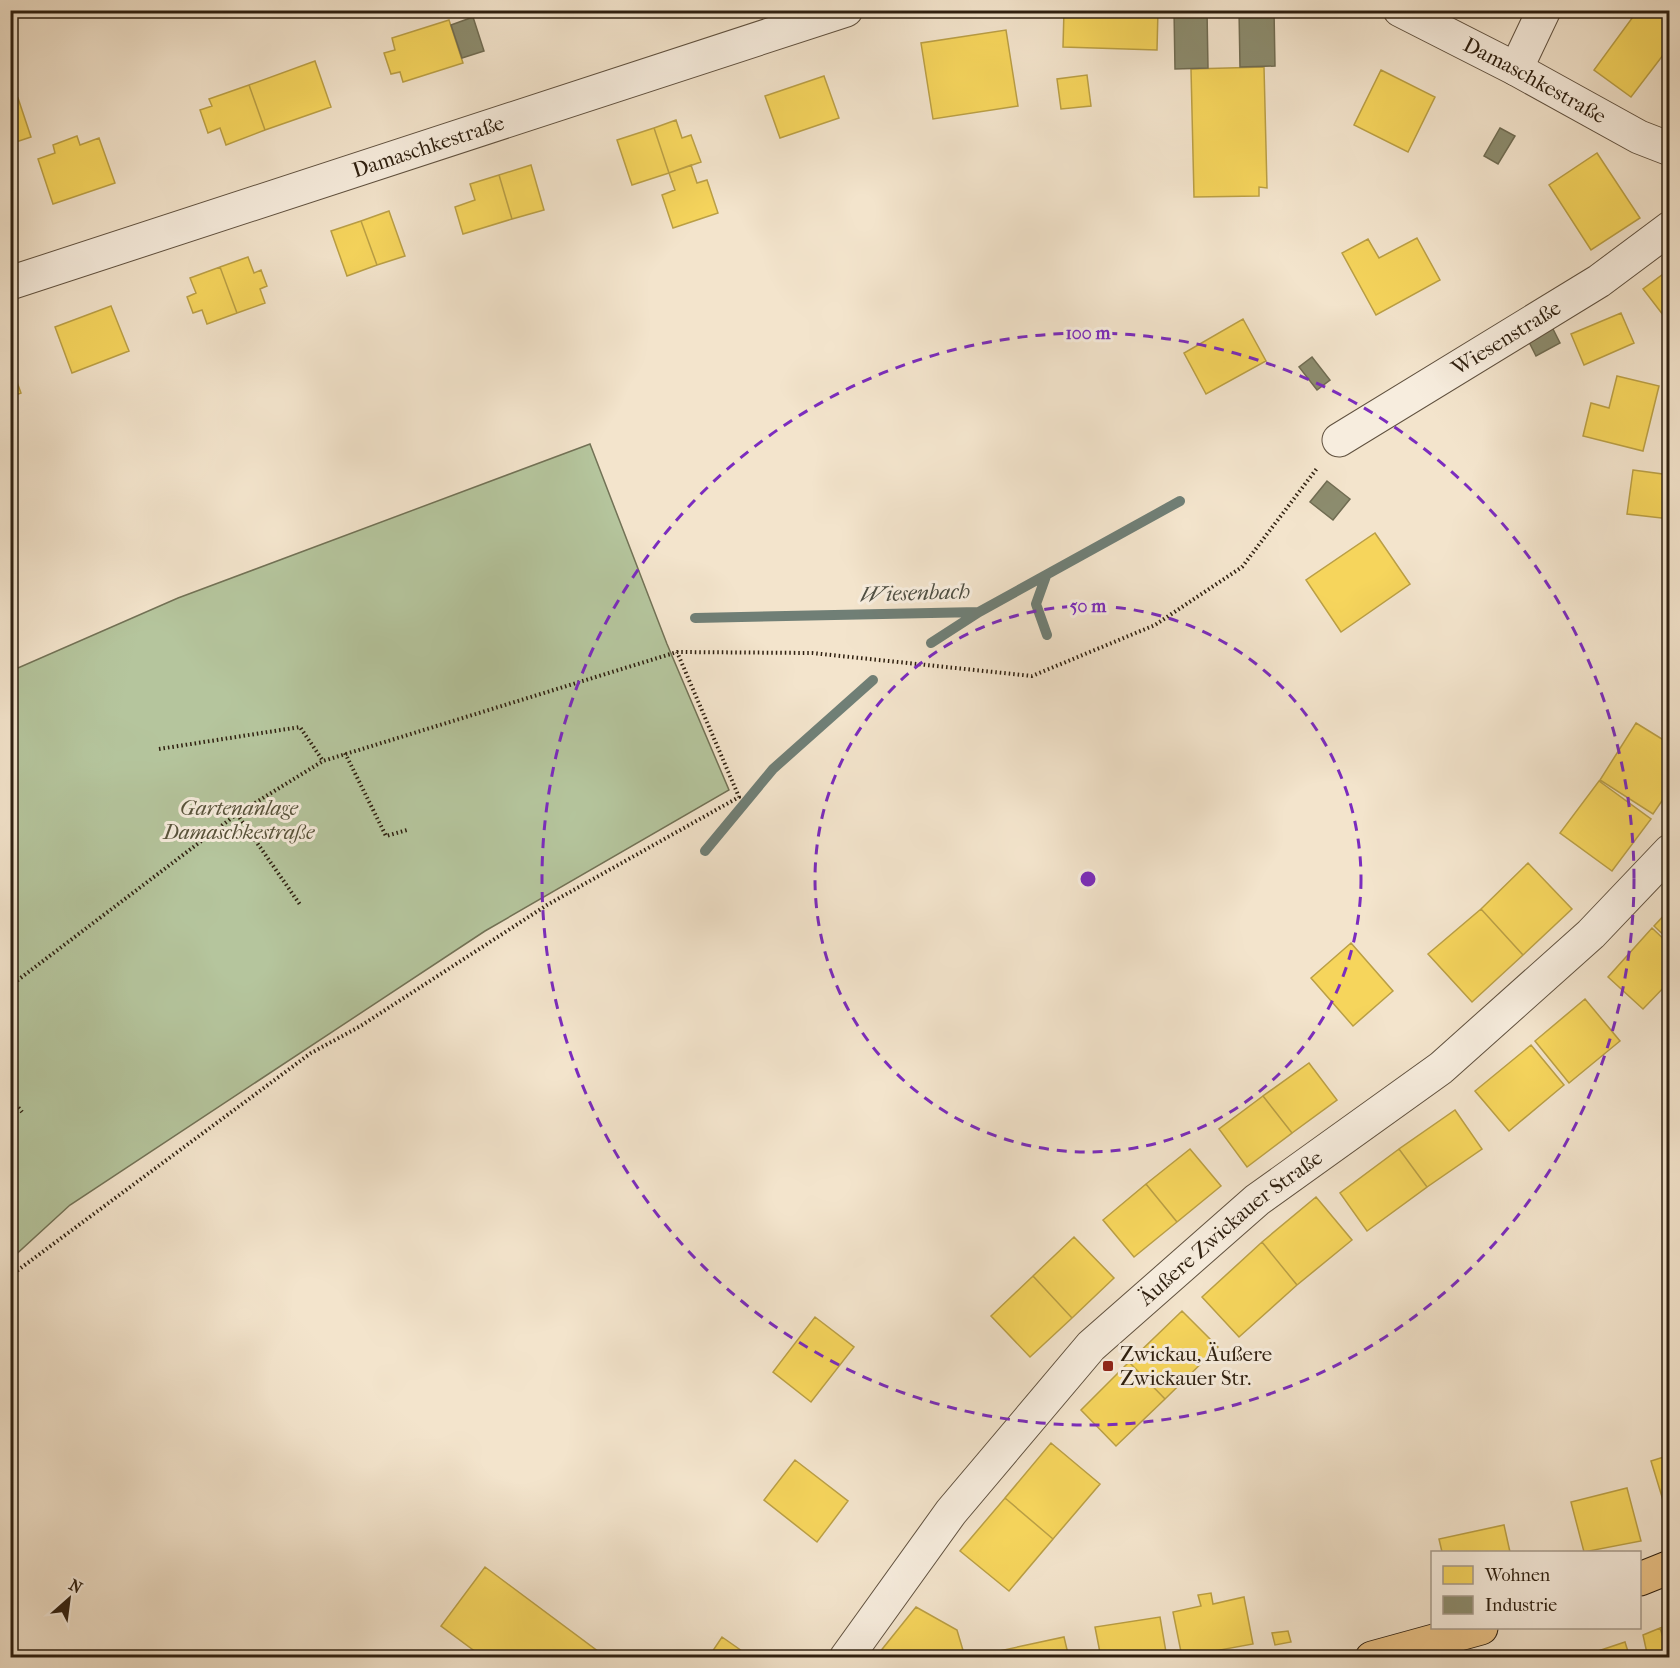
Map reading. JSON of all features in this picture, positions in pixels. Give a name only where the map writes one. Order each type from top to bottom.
[{"type":"main road","points":[[1641,1579],[1670,1568]]},
{"type":"main road","points":[[1372,1658],[1477,1629]]},
{"type":"street","name":"Damaschkestraße","points":[[10,283],[846,10]]},
{"type":"street","name":"Damaschkestraße","points":[[1400,10],[1516,69],[1639,137],[1670,149]]},
{"type":"street","points":[[1516,69],[1544,10]]},
{"type":"street","name":"Wiesenstraße","points":[[1340,440],[1599,281],[1670,228]]},
{"type":"street","name":"Äußere Zwickauer Straße","points":[[846,1658],[951,1512],[1091,1346],[1257,1200],[1441,1068],[1591,934],[1670,851]]},
{"type":"path","points":[[10,986],[237,814],[323,761],[345,753],[678,652],[812,653],[1032,676],[1155,625],[1242,567],[1340,440]]},
{"type":"path","points":[[10,1276],[311,1053],[359,1027],[547,905],[739,797],[678,652]]},
{"type":"path","points":[[159,748],[300,727],[323,761]]},
{"type":"path","points":[[345,753],[386,836],[406,830]]},
{"type":"path","points":[[237,814],[301,906]]},
{"type":"path","points":[[10,1097],[22,1112]]},
{"type":"green space","name":"Gartenanlage Damaschkestraße","points":[[590,444],[667,644],[729,790],[485,931],[70,1205],[11,1259],[11,671],[178,598]]},
{"type":"building: Wohnen","points":[[1064,10],[1158,10],[1157,50],[1063,47]]},
{"type":"building: Wohnen","points":[[1638,10],[1670,10],[1670,46],[1631,97],[1594,70]]},
{"type":"building: Wohnen","points":[[449,20],[463,63],[403,82],[400,72],[391,74],[384,53],[395,50],[392,38]]},
{"type":"building: Wohnen","points":[[1006,30],[1018,106],[933,119],[921,43]]},
{"type":"building: Wohnen","points":[[315,61],[331,107],[265,130],[249,85]]},
{"type":"building: Wohnen","points":[[1264,67],[1267,188],[1259,187],[1259,196],[1194,197],[1191,69]]},
{"type":"building: Wohnen","points":[[1381,70],[1435,97],[1408,152],[1354,125]]},
{"type":"building: Wohnen","points":[[1087,75],[1091,106],[1061,109],[1057,79]]},
{"type":"building: Wohnen","points":[[824,76],[839,118],[780,138],[765,96]]},
{"type":"building: Wohnen","points":[[249,85],[265,130],[226,145],[220,128],[208,133],[200,110],[212,106],[209,99]]},
{"type":"building: Wohnen","points":[[18,98],[31,137],[10,144],[10,100]]},
{"type":"building: Wohnen","points":[[676,120],[682,138],[691,135],[701,162],[669,173],[654,128]]},
{"type":"building: Wohnen","points":[[654,128],[669,173],[632,185],[617,140]]},
{"type":"building: Wohnen","points":[[77,136],[80,145],[99,138],[115,183],[53,204],[38,159],[55,153],[53,145]]},
{"type":"building: Wohnen","points":[[1597,153],[1640,218],[1591,250],[1549,185]]},
{"type":"building: Wohnen","points":[[531,165],[544,210],[512,219],[499,175]]},
{"type":"building: Wohnen","points":[[691,165],[697,183],[707,180],[718,213],[673,228],[662,195],[675,190],[669,173]]},
{"type":"building: Wohnen","points":[[499,175],[512,219],[463,234],[455,207],[475,200],[470,184]]},
{"type":"building: Wohnen","points":[[389,211],[405,256],[377,265],[361,221]]},
{"type":"building: Wohnen","points":[[361,221],[377,265],[347,276],[331,231]]},
{"type":"building: Wohnen","points":[[1417,238],[1440,280],[1376,315],[1342,253],[1368,239],[1379,258]]},
{"type":"building: Wohnen","points":[[248,257],[254,273],[261,270],[267,286],[260,289],[265,303],[237,313],[220,267]]},
{"type":"building: Wohnen","points":[[220,267],[237,313],[207,324],[202,310],[193,313],[187,297],[196,293],[190,278]]},
{"type":"building: Wohnen","points":[[1670,269],[1670,324],[1643,289]]},
{"type":"building: Wohnen","points":[[111,306],[129,351],[72,373],[55,327]]},
{"type":"building: Wohnen","points":[[1621,313],[1634,343],[1584,365],[1571,334]]},
{"type":"building: Wohnen","points":[[1243,319],[1266,361],[1206,394],[1184,353]]},
{"type":"building: Wohnen","points":[[10,363],[21,393],[10,397]]},
{"type":"building: Wohnen","points":[[1617,376],[1659,386],[1643,451],[1583,436],[1591,403],[1609,408]]},
{"type":"building: Wohnen","points":[[1633,470],[1670,475],[1670,519],[1627,514]]},
{"type":"building: Wohnen","points":[[1375,533],[1410,584],[1341,632],[1306,580]]},
{"type":"building: Wohnen","points":[[1636,723],[1670,744],[1670,789],[1653,814],[1600,780]]},
{"type":"building: Wohnen","points":[[1599,781],[1651,819],[1612,871],[1560,833]]},
{"type":"building: Wohnen","points":[[1528,863],[1572,909],[1523,955],[1481,909]]},
{"type":"building: Wohnen","points":[[1481,909],[1523,955],[1472,1002],[1428,954]]},
{"type":"building: Wohnen","points":[[1670,909],[1670,941],[1654,926]]},
{"type":"building: Wohnen","points":[[1652,928],[1670,945],[1670,981],[1643,1009],[1608,977]]},
{"type":"building: Wohnen","points":[[1351,943],[1393,991],[1353,1026],[1311,978]]},
{"type":"building: Wohnen","points":[[1585,999],[1620,1041],[1569,1083],[1535,1041]]},
{"type":"building: Wohnen","points":[[1531,1045],[1564,1085],[1509,1131],[1475,1091]]},
{"type":"building: Wohnen","points":[[1309,1063],[1337,1100],[1292,1133],[1263,1096]]},
{"type":"building: Wohnen","points":[[1263,1096],[1292,1133],[1247,1167],[1219,1129]]},
{"type":"building: Wohnen","points":[[1455,1110],[1482,1149],[1427,1187],[1399,1149]]},
{"type":"building: Wohnen","points":[[1190,1149],[1221,1186],[1177,1222],[1146,1184]]},
{"type":"building: Wohnen","points":[[1399,1149],[1427,1187],[1367,1231],[1340,1193]]},
{"type":"building: Wohnen","points":[[1146,1184],[1177,1222],[1134,1257],[1103,1220]]},
{"type":"building: Wohnen","points":[[1316,1197],[1352,1240],[1297,1285],[1262,1242]]},
{"type":"building: Wohnen","points":[[1074,1237],[1114,1278],[1072,1318],[1033,1276]]},
{"type":"building: Wohnen","points":[[1262,1242],[1297,1285],[1239,1337],[1202,1297]]},
{"type":"building: Wohnen","points":[[1033,1276],[1072,1318],[1030,1357],[991,1316]]},
{"type":"building: Wohnen","points":[[1182,1311],[1218,1347],[1165,1399],[1129,1362]]},
{"type":"building: Wohnen","points":[[815,1317],[854,1347],[811,1402],[773,1372]]},
{"type":"building: Wohnen","points":[[1129,1362],[1165,1399],[1116,1446],[1081,1410]]},
{"type":"building: Wohnen","points":[[1051,1443],[1100,1484],[1053,1539],[1005,1498]]},
{"type":"building: Wohnen","points":[[1670,1455],[1670,1523],[1651,1461]]},
{"type":"building: Wohnen","points":[[795,1460],[848,1501],[817,1542],[764,1500]]},
{"type":"building: Wohnen","points":[[1627,1488],[1641,1541],[1584,1551],[1571,1502]]},
{"type":"building: Wohnen","points":[[1005,1498],[1053,1539],[1009,1591],[960,1551]]},
{"type":"building: Wohnen","points":[[1504,1525],[1510,1551],[1442,1551],[1439,1539]]},
{"type":"building: Wohnen","points":[[485,1567],[599,1652],[595,1658],[484,1658],[441,1626]]},
{"type":"building: Wohnen","points":[[1211,1593],[1213,1604],[1244,1597],[1253,1644],[1182,1657],[1173,1612],[1201,1606],[1198,1595]]},
{"type":"building: Wohnen","points":[[916,1607],[957,1630],[965,1657],[875,1658]]},
{"type":"building: Wohnen","points":[[1160,1617],[1167,1658],[1101,1658],[1095,1627]]},
{"type":"building: Wohnen","points":[[1670,1625],[1670,1654],[1660,1628]]},
{"type":"building: Wohnen","points":[[1660,1628],[1670,1658],[1648,1658],[1643,1635]]},
{"type":"building: Wohnen","points":[[1288,1631],[1291,1642],[1275,1645],[1272,1633]]},
{"type":"building: Wohnen","points":[[722,1637],[752,1658],[708,1658]]},
{"type":"building: Wohnen","points":[[1064,1637],[1069,1658],[1000,1658],[999,1651]]},
{"type":"building: Wohnen","points":[[1625,1642],[1630,1658],[1577,1658]]},
{"type":"building: Industrie","points":[[1174,10],[1207,10],[1208,68],[1175,69]]},
{"type":"building: Industrie","points":[[1239,10],[1274,10],[1275,66],[1240,67]]},
{"type":"building: Industrie","points":[[473,17],[484,51],[462,58],[451,25]]},
{"type":"building: Industrie","points":[[1500,128],[1515,136],[1498,164],[1484,156]]},
{"type":"building: Industrie","points":[[1552,327],[1560,343],[1536,356],[1528,340]]},
{"type":"building: Industrie","points":[[1312,357],[1330,380],[1317,390],[1299,367]]},
{"type":"building: Industrie","points":[[1327,481],[1350,499],[1333,520],[1310,502]]},
{"type":"waterway","name":"Wiesenbach","points":[[695,618],[979,612],[1180,501]]},
{"type":"waterway","points":[[1046,576],[1036,604],[1047,635]]},
{"type":"waterway","points":[[931,643],[979,612]]},
{"type":"waterway","points":[[705,851],[773,769],[873,680]]},
{"type":"place","name":"Zwickau, Äußere Zwickauer Str.","points":[[1108,1366]]}]
